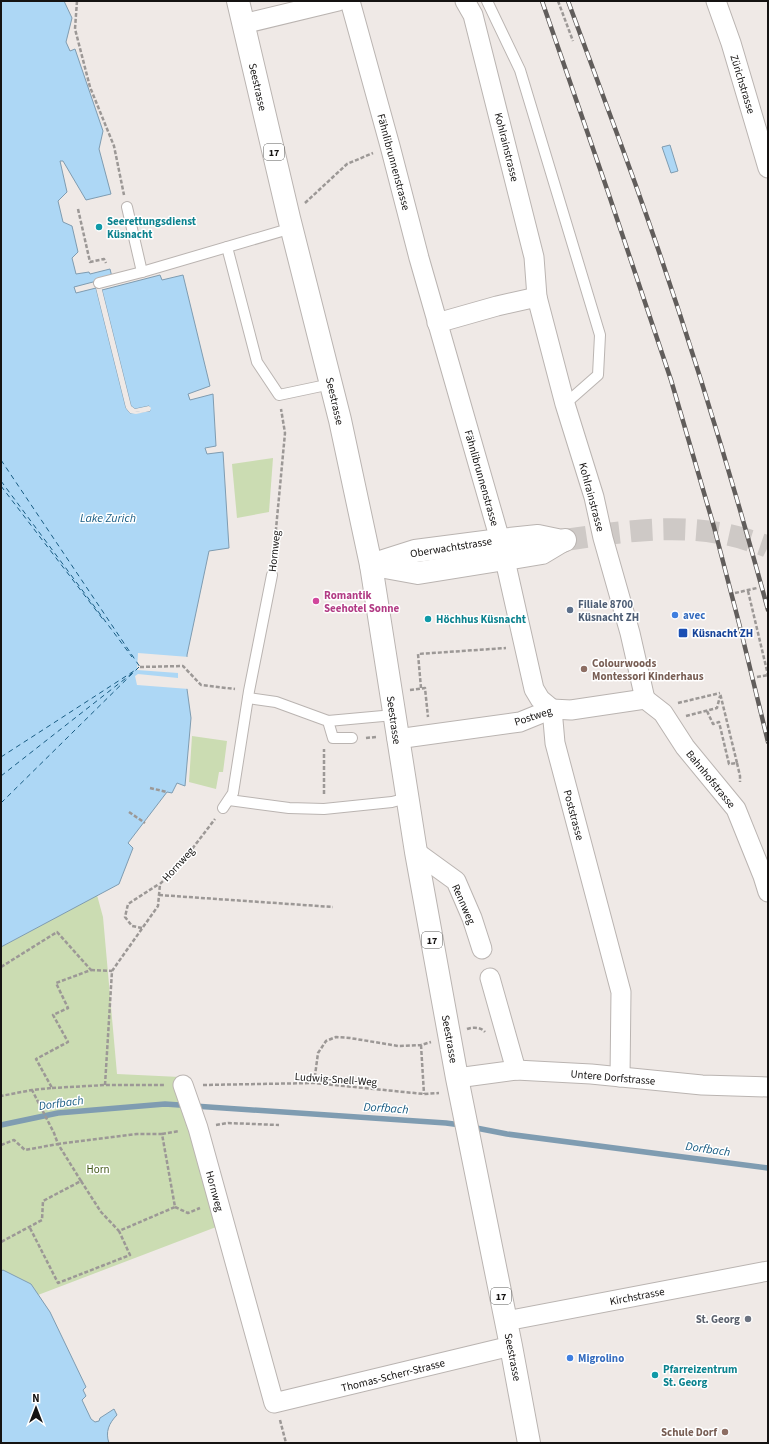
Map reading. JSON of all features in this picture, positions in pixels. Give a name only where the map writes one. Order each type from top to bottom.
[{"type":"main road","name":"Seestrasse","points":[[238,1],[331,384],[371,565],[397,739],[416,852],[462,1099],[529,1443]]},
{"type":"main road","name":"Oberwachtstrasse","points":[[371,565],[418,573],[503,550],[542,553],[564,540]]},
{"type":"street","points":[[243,24],[338,1]]},
{"type":"street","name":"Fähnlibrunnenstrasse","points":[[350,1],[437,323],[503,550]]},
{"type":"street","name":"Kohlrainstrasse","points":[[465,1],[473,15],[534,257],[537,297],[565,404],[594,497],[603,538],[630,633],[645,699]]},
{"type":"street","name":"Zürichstrasse","points":[[716,1],[731,43],[768,168]]},
{"type":"street","points":[[437,323],[497,306],[537,297]]},
{"type":"street","points":[[503,550],[534,689],[540,699],[552,709]]},
{"type":"street","name":"Postweg","points":[[397,739],[520,722],[552,709],[571,710],[645,699]]},
{"type":"street","name":"Bahnhofstrasse","points":[[645,699],[663,713],[685,747],[736,809],[768,892]]},
{"type":"street","name":"Poststrasse","points":[[552,709],[555,743],[621,992],[620,1077]]},
{"type":"street","name":"Rennweg","points":[[416,852],[456,881],[472,918],[482,950]]},
{"type":"street","points":[[490,978],[516,1070]]},
{"type":"street","name":"Untere Dorfstrasse","points":[[458,1078],[516,1070],[702,1084],[768,1087]]},
{"type":"street","name":"Hornweg","points":[[183,1085],[198,1128],[274,1403]]},
{"type":"street","name":"Kirchstrasse","points":[[506,1321],[768,1271]]},
{"type":"street","name":"Thomas-Scherr-Strasse","points":[[274,1403],[511,1346]]},
{"type":"lane","points":[[487,1],[520,70],[600,334],[598,375],[565,404]]},
{"type":"lane","points":[[127,207],[142,272]]},
{"type":"lane","points":[[100,282],[142,272],[292,228]]},
{"type":"lane","points":[[227,247],[257,362],[279,395],[331,384]]},
{"type":"lane","name":"Hornweg","points":[[223,808],[233,793],[249,694],[272,575]]},
{"type":"lane","points":[[249,694],[328,721],[394,715]]},
{"type":"lane","points":[[328,721],[333,738],[352,738]]},
{"type":"lane","points":[[229,800],[289,808],[324,809],[392,802],[407,798]]},
{"type":"path","points":[[77,1],[75,29],[90,87],[114,146],[127,207]]},
{"type":"path","points":[[558,1],[573,41]]},
{"type":"path","points":[[301,206],[347,164],[390,146]]},
{"type":"path","points":[[78,209],[90,262],[104,259],[106,263]]},
{"type":"path","name":"Hornweg","points":[[272,575],[285,433],[279,395]]},
{"type":"path","points":[[735,594],[757,588]]},
{"type":"path","points":[[748,591],[768,675],[757,678]]},
{"type":"path","points":[[421,688],[418,654],[525,647]]},
{"type":"path","points":[[140,667],[183,666],[201,685],[249,694]]},
{"type":"path","points":[[425,691],[427,711]]},
{"type":"path","points":[[698,698],[720,693]]},
{"type":"path","points":[[668,720],[717,708],[720,693]]},
{"type":"path","points":[[720,693],[740,776]]},
{"type":"path","points":[[706,711],[713,724],[719,722],[729,764],[737,763]]},
{"type":"path","points":[[324,809],[324,747],[333,738]]},
{"type":"path","points":[[150,788],[167,792]]},
{"type":"path","name":"Hornweg","points":[[112,971],[158,906],[160,884],[178,866],[223,808]]},
{"type":"path","points":[[129,812],[145,823]]},
{"type":"path","points":[[142,928],[132,926],[125,917],[128,904],[160,884]]},
{"type":"path","points":[[159,895],[333,907]]},
{"type":"path","points":[[1,967],[57,932],[91,970]]},
{"type":"path","points":[[52,1088],[36,1059],[68,1042],[53,1015],[68,1008],[56,983],[91,970],[112,971],[105,1085]]},
{"type":"path","points":[[314,1083],[318,1053],[326,1041],[336,1037],[398,1046],[421,1045],[433,1041]]},
{"type":"path","points":[[421,1045],[424,1094]]},
{"type":"path","name":"Ludwig-Snell-Weg","points":[[183,1085],[314,1083],[424,1094],[440,1093]]},
{"type":"path","points":[[1,1096],[52,1088],[105,1085],[183,1085]]},
{"type":"path","points":[[30,1228],[58,1284],[130,1255],[119,1231],[101,1212],[58,1144],[32,1090]]},
{"type":"path","points":[[1,1145],[14,1140],[25,1150],[58,1144],[138,1134],[162,1134],[228,1124],[279,1125]]},
{"type":"path","points":[[162,1134],[175,1207]]},
{"type":"path","points":[[1,1242],[30,1228],[42,1220],[43,1201],[82,1181]]},
{"type":"path","points":[[119,1231],[175,1207],[188,1213],[217,1200]]},
{"type":"green space","points":[[273,458],[269,512],[237,518],[232,464]]},
{"type":"green space","points":[[192,736],[227,741],[223,772],[219,772],[216,789],[189,782]]},
{"type":"green space","name":"Horn","points":[[97,895],[103,917],[117,1074],[180,1077],[224,1224],[38,1295],[31,1284],[3,1270],[1,1271],[1,947]]},
{"type":"water","name":"Lake Zurich","points":[[1,1],[64,1],[72,18],[66,42],[70,51],[75,49],[103,131],[99,149],[111,194],[86,200],[63,161],[60,161],[67,192],[58,201],[63,222],[72,226],[78,252],[72,258],[76,274],[89,272],[90,274],[110,269],[112,277],[74,287],[76,293],[96,288],[126,408],[130,413],[150,411],[149,406],[135,409],[131,406],[102,290],[160,275],[162,280],[183,275],[210,386],[188,394],[190,400],[213,394],[216,446],[205,448],[207,454],[223,452],[229,548],[209,551],[187,655],[187,689],[191,718],[185,786],[177,783],[172,793],[167,792],[128,843],[133,848],[119,884],[1,947]]},
{"type":"water","points":[[670,145],[678,171],[671,173],[662,147]]},
{"type":"water","points":[[3,1270],[31,1284],[50,1312],[86,1387],[83,1390],[86,1396],[82,1400],[91,1419],[95,1422],[99,1421],[100,1418],[114,1409],[117,1415],[108,1428],[107,1435],[109,1443],[1,1443],[1,1271]]},
{"type":"pier","points":[[96,288],[98,288],[127,407],[131,411],[136,412],[149,409],[135,411],[129,407],[100,289],[102,290],[131,406],[135,409],[149,406],[151,408],[150,411],[136,414],[130,413],[126,408]]},
{"type":"pier","points":[[138,653],[189,657],[189,689],[137,685],[135,676],[138,674],[178,678],[178,673],[137,670]]},
{"type":"waterway","name":"Dorfbach","points":[[1,1125],[58,1113],[165,1104],[461,1125]]},
{"type":"waterway","name":"Dorfbach","points":[[471,1127],[507,1134],[768,1168]]},
{"type":"ferry route","points":[[1,460],[140,667]]},
{"type":"ferry route","points":[[1,481],[132,657]]},
{"type":"ferry route","points":[[1,486],[105,622]]},
{"type":"ferry route","points":[[1,803],[139,667]]},
{"type":"ferry route","points":[[1,757],[137,669]]},
{"type":"ferry route","points":[[1,776],[135,671]]},
{"type":"tunnel","points":[[565,540],[634,531],[680,529],[726,534],[768,547]]},
{"type":"railway","points":[[542,1],[671,380],[714,527],[768,742]]},
{"type":"railway","points":[[568,1],[635,183],[689,342],[738,502],[768,610]]},
{"type":"place","name":"Seerettungsdienst Küsnacht","points":[[99,227]]},
{"type":"place","name":"Romantik Seehotel Sonne","points":[[316,601]]},
{"type":"place","name":"Filiale 8700 Küsnacht ZH","points":[[570,610]]},
{"type":"place","name":"avec","points":[[675,615]]},
{"type":"place","name":"Höchhus Küsnacht","points":[[428,619]]},
{"type":"place","name":"Küsnacht ZH","points":[[683,633]]},
{"type":"place","name":"Colourwoods Montessori Kinderhaus","points":[[584,669]]},
{"type":"place","name":"St. Georg","points":[[748,1319]]},
{"type":"place","name":"Migrolino","points":[[570,1358]]},
{"type":"place","name":"Pfarreizentrum St. Georg","points":[[655,1375]]},
{"type":"place","name":"Schule Dorf","points":[[725,1432]]}]
